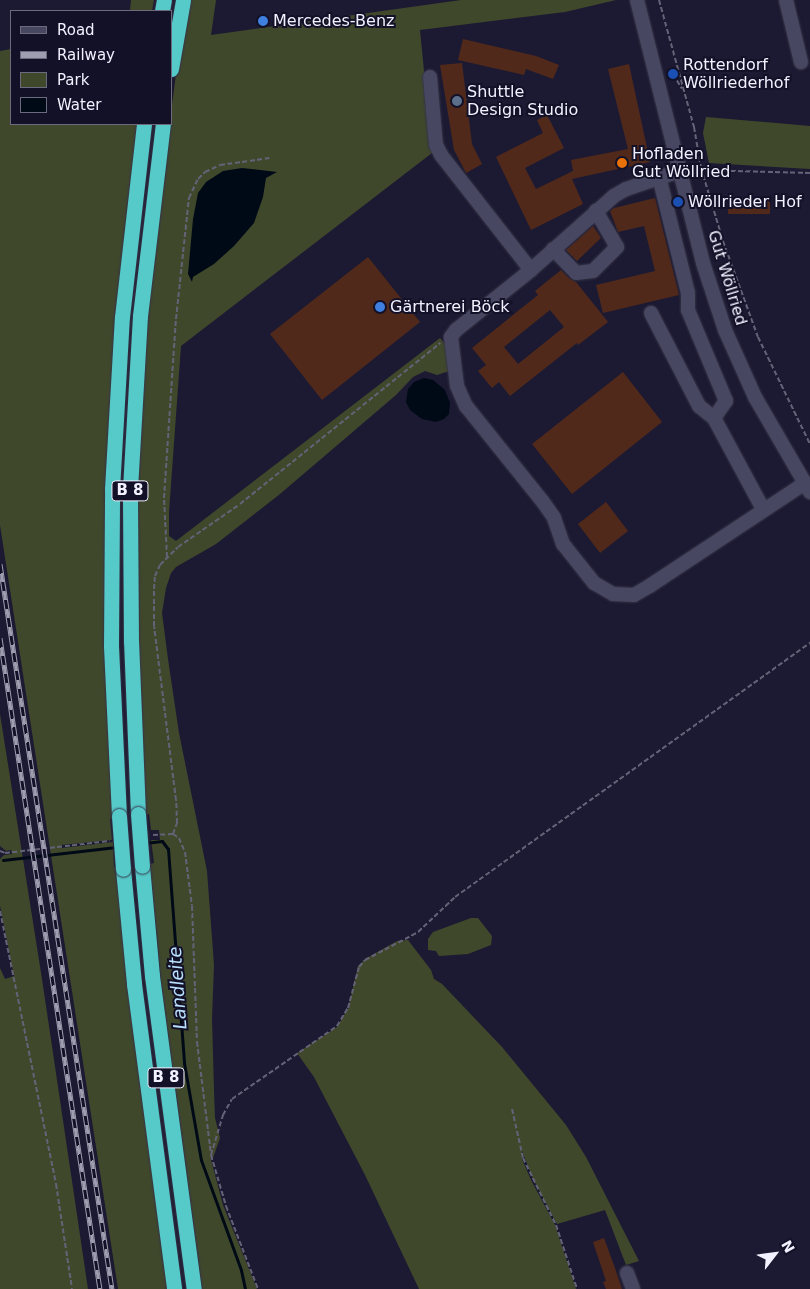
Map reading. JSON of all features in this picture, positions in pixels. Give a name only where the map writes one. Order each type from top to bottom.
[{"type":"highway","points":[[172,64],[183,0]]},
{"type":"highway","name":"B 8","points":[[144,125],[122,317],[112,489],[111,646],[123,868],[136,993],[174,1289]]},
{"type":"highway","name":"B 8","points":[[163,125],[140,316],[130,489],[131,642],[138,814],[152,976],[194,1289]]},
{"type":"street","name":"Gut Wöllried","points":[[638,0],[703,263],[725,330],[754,397],[807,487]]},
{"type":"street","points":[[786,0],[801,62]]},
{"type":"street","points":[[430,77],[436,145],[440,155],[531,270]]},
{"type":"street","points":[[679,171],[626,188],[596,211],[531,270],[456,330],[451,337],[455,378],[466,406],[543,502],[554,518],[563,544],[594,582],[613,594],[634,595],[763,509],[807,487]]},
{"type":"street","points":[[659,177],[688,293],[688,310],[726,401],[714,418]]},
{"type":"street","points":[[553,249],[576,273],[593,271],[617,246],[596,211]]},
{"type":"street","points":[[651,313],[699,406],[714,418],[763,509]]},
{"type":"street","points":[[627,1273],[633,1289]]},
{"type":"path","points":[[659,0],[684,92],[701,168],[723,241],[758,336],[810,444]]},
{"type":"path","points":[[673,74],[684,92]]},
{"type":"path","points":[[166,557],[164,498],[176,319],[189,198],[198,179],[205,172],[220,165],[270,158]]},
{"type":"path","points":[[679,171],[701,168],[810,172]]},
{"type":"path","points":[[173,834],[177,823],[176,800],[154,626],[155,576],[166,557],[240,504],[427,352],[451,337]]},
{"type":"path","points":[[211,1156],[223,1115],[232,1099],[337,1026],[348,1008],[359,967],[365,960],[418,932],[455,897],[810,643]]},
{"type":"path","points":[[150,836],[173,834],[183,844],[190,875],[197,1042],[211,1156],[226,1206],[258,1289]]},
{"type":"path","points":[[0,851],[5,853],[113,841]]},
{"type":"path","points":[[0,910],[56,1184],[72,1289]]},
{"type":"path","points":[[512,1109],[523,1158],[556,1225],[577,1289]]},
{"type":"green space","points":[[131,0],[154,0],[152,10],[130,10]]},
{"type":"green space","points":[[188,0],[216,0],[211,35],[461,0],[616,0],[565,12],[420,30],[432,153],[181,346],[169,512],[169,536],[176,541],[440,338],[445,344],[449,371],[437,375],[425,371],[413,377],[396,395],[280,494],[216,544],[176,567],[171,573],[166,588],[162,613],[168,659],[179,733],[207,871],[214,965],[212,1018],[215,1118],[220,1138],[211,1160],[223,1205],[257,1289],[202,1289],[161,981],[150,864],[154,863],[151,840],[160,840],[159,830],[151,830],[149,814],[145,815],[138,704],[136,473],[152,263],[170,125],[172,125],[172,105]]},
{"type":"green space","points":[[10,49],[10,125],[138,125],[121,278],[115,818],[110,819],[112,840],[61,845],[62,848],[113,842],[114,867],[118,867],[167,1289],[118,1289],[0,525],[0,51]]},
{"type":"green space","points":[[706,117],[810,126],[810,169],[709,163],[703,133]]},
{"type":"green space","points":[[0,714],[88,1289],[0,1289],[0,968],[5,979],[14,976],[0,906],[0,859],[4,855],[12,854],[11,850],[6,851],[0,846]]},
{"type":"green space","points":[[471,918],[478,918],[492,936],[491,945],[468,954],[439,956],[436,951],[428,950],[428,939],[433,932]]},
{"type":"green space","points":[[408,940],[431,970],[434,979],[442,984],[502,1047],[566,1125],[586,1157],[639,1261],[626,1265],[605,1210],[557,1224],[533,1179],[522,1151],[522,1159],[531,1180],[555,1225],[576,1289],[419,1289],[365,1175],[314,1077],[297,1053],[337,1027],[348,1008],[358,966],[365,959],[397,941]]},
{"type":"water","points":[[242,168],[277,172],[266,178],[263,197],[254,223],[234,246],[214,264],[193,277],[192,282],[188,274],[193,219],[198,193],[206,182],[223,171]]},
{"type":"water","points":[[424,378],[433,380],[445,390],[450,403],[449,414],[444,419],[436,422],[422,419],[410,410],[406,402],[408,389],[414,382]]},
{"type":"building","points":[[463,39],[536,56],[559,65],[553,79],[526,69],[524,75],[458,60]]},
{"type":"building","points":[[462,63],[472,144],[482,164],[466,173],[454,150],[440,65]]},
{"type":"building","points":[[629,64],[650,162],[572,179],[583,204],[531,230],[496,157],[543,133],[537,120],[547,115],[564,148],[525,168],[536,189],[573,171],[571,160],[628,149],[608,69]]},
{"type":"building","points":[[655,198],[679,295],[603,313],[596,285],[655,271],[644,226],[618,232],[610,211],[614,208]]},
{"type":"building","points":[[728,198],[770,199],[770,214],[728,214]]},
{"type":"building","points":[[593,226],[601,238],[577,261],[566,250]]},
{"type":"building","points":[[368,257],[420,322],[322,400],[270,334]]},
{"type":"building","points":[[561,270],[576,282],[608,322],[578,345],[577,343],[510,396],[499,382],[492,388],[478,371],[486,365],[472,348],[538,295],[535,291]],"holes":[[[550,310],[564,327],[518,364],[504,347]]]},
{"type":"building","points":[[623,372],[662,422],[572,494],[532,444]]},
{"type":"building","points":[[606,502],[628,531],[600,553],[578,524]]},
{"type":"building","points":[[604,1238],[622,1289],[606,1289],[603,1282],[606,1281],[593,1242]]},
{"type":"waterway","name":"Landleite","points":[[145,843],[162,841],[168,849],[184,1063],[201,1160],[241,1270],[245,1289]]},
{"type":"waterway","name":"Landleite","points":[[3,860],[116,847]]},
{"type":"railway","points":[[0,564],[112,1289]]},
{"type":"railway","points":[[0,638],[100,1289]]},
{"type":"place","name":"Mercedes-Benz","points":[[263,21]]},
{"type":"place","name":"Rottendorf Wöllriederhof","points":[[673,74]]},
{"type":"place","name":"Shuttle Design Studio","points":[[457,101]]},
{"type":"place","name":"Hofladen Gut Wöllried","points":[[622,163]]},
{"type":"place","name":"Wöllrieder Hof","points":[[678,202]]},
{"type":"place","name":"Gärtnerei Böck","points":[[380,307]]}]
